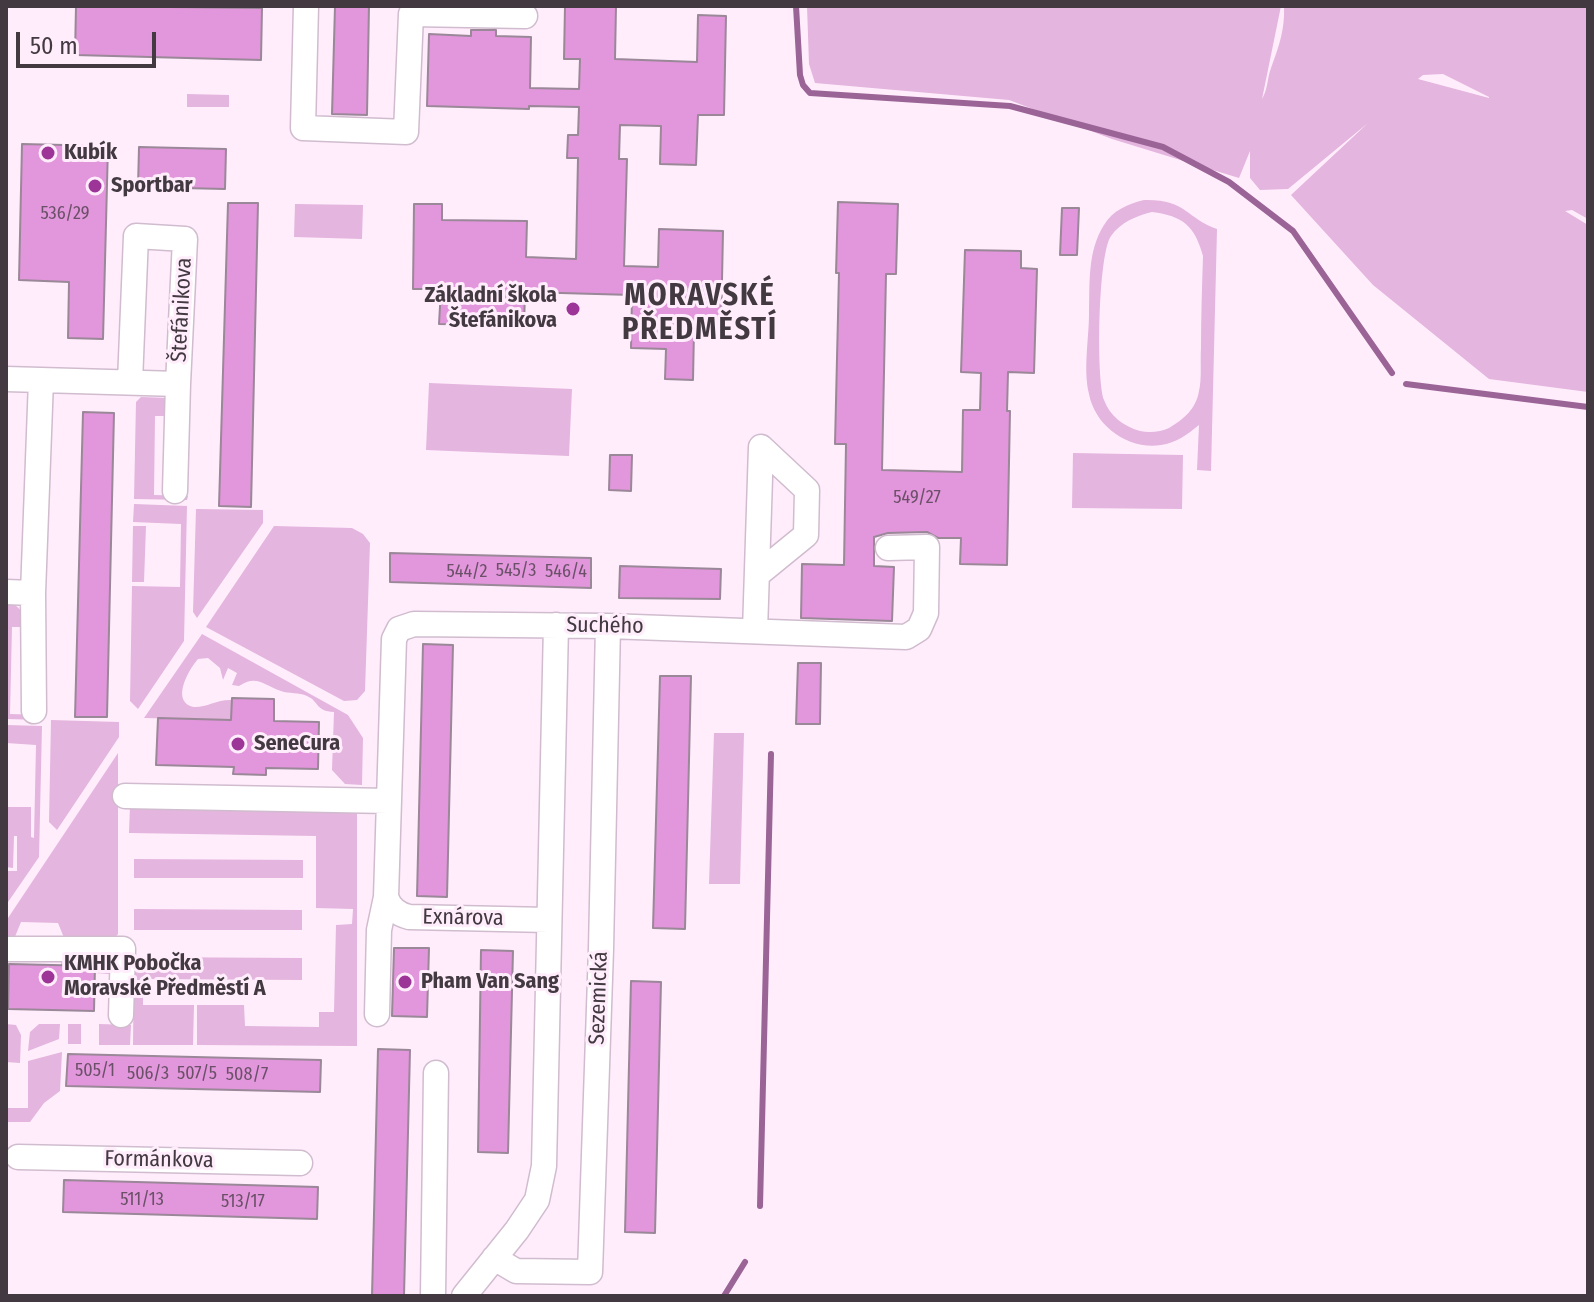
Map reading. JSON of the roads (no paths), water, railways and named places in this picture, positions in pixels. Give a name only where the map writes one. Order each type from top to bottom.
[{"type":"street","points":[[306,6],[303,128],[381,132],[406,132],[411,14],[525,16]]},
{"type":"street","name":"Štefánikova","points":[[130,382],[136,236],[185,239],[175,491]]},
{"type":"street","name":"Štefánikova","points":[[6,379],[178,384]]},
{"type":"street","points":[[34,711],[33,593],[41,380]]},
{"type":"street","name":"Suchého","points":[[388,801],[394,639],[399,629],[408,624],[608,626],[906,637],[919,629],[926,613],[927,547],[888,548]]},
{"type":"street","points":[[755,631],[757,575]]},
{"type":"street","points":[[6,592],[33,593]]},
{"type":"street","points":[[464,1296],[537,1200],[544,1166],[556,625]]},
{"type":"street","name":"Sezemická","points":[[494,1258],[516,1271],[590,1272],[608,626]]},
{"type":"street","points":[[125,796],[388,801],[386,897],[379,930],[377,1014]]},
{"type":"street","name":"Exnárova","points":[[386,897],[394,911],[409,917],[548,920]]},
{"type":"street","points":[[6,949],[123,949],[121,1015]]},
{"type":"street","points":[[433,1296],[436,1073]]},
{"type":"street","name":"Formánkova","points":[[18,1157],[300,1163]]},
{"type":"waterway","points":[[796,6],[800,75],[810,93],[1010,106],[1163,147],[1229,182],[1293,231],[1392,373]]},
{"type":"waterway","points":[[1406,384],[1588,407]]},
{"type":"waterway","points":[[760,1206],[771,754]]},
{"type":"waterway","points":[[724,1296],[745,1262]]},
{"type":"place","name":"Kubík","points":[[48,153]]},
{"type":"place","name":"Sportbar","points":[[95,186]]},
{"type":"place","name":"Základní škola Štefánikova","points":[[573,309]]},
{"type":"place","name":"SeneCura","points":[[238,744]]},
{"type":"place","name":"KMHK Pobočka Moravské Předměstí A","points":[[48,977]]},
{"type":"place","name":"Pham Van Sang","points":[[405,982]]},
{"type":"district","name":"MORAVSKÉ PŘEDMĚSTÍ","points":[[700,314]]}]
